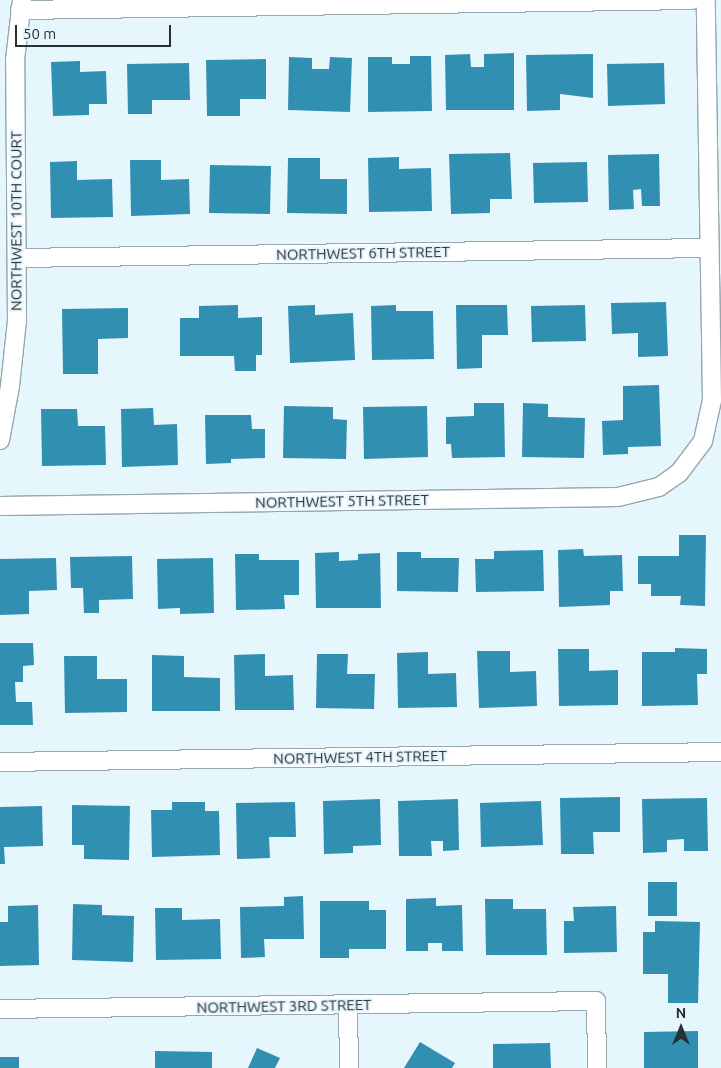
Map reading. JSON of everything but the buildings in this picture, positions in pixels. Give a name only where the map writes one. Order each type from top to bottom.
[{"type":"street","points":[[21,5],[692,0]]},
{"type":"street","name":"NORTHWEST 5TH STREET","points":[[0,506],[618,497],[659,487],[679,473],[703,441],[710,420],[709,248],[714,35],[706,0]]},
{"type":"street","name":"NORTHWEST 10TH COURT","points":[[0,440],[10,386],[17,321],[15,60],[21,5]]},
{"type":"street","name":"NORTHWEST 6TH STREET","points":[[17,258],[709,248]]},
{"type":"street","name":"NORTHWEST 4TH STREET","points":[[0,762],[721,752]]},
{"type":"street","name":"NORTHWEST 3RD STREET","points":[[0,1010],[596,1001],[597,1068]]},
{"type":"street","points":[[348,1005],[349,1068]]}]
